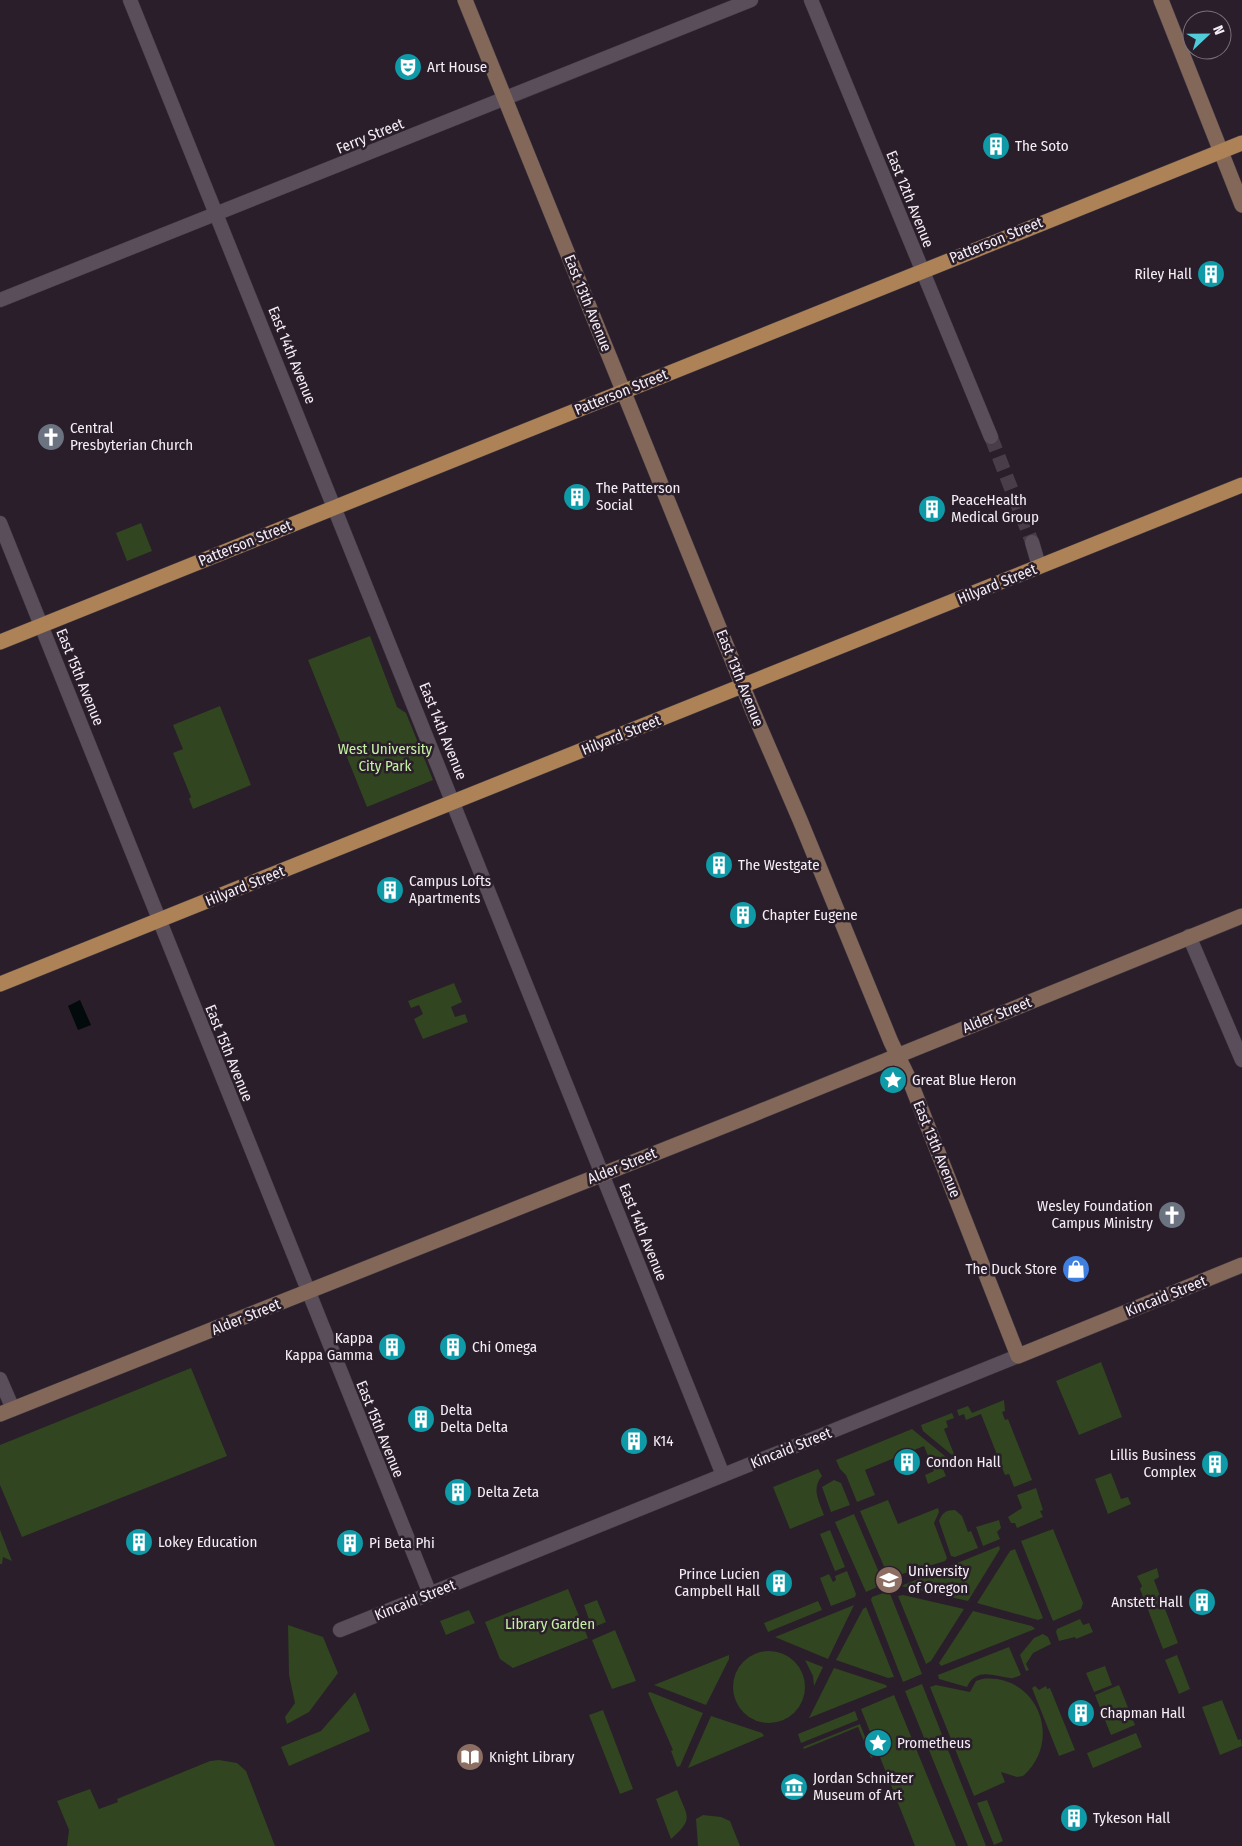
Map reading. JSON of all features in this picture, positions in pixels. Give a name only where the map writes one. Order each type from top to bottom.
[{"type":"main road","name":"Patterson Street","points":[[0,642],[335,506],[624,392],[921,270],[1242,143]]},
{"type":"main road","name":"Hilyard Street","points":[[0,984],[1242,485]]},
{"type":"street","name":"East 14th Avenue","points":[[130,0],[217,212],[723,1475]]},
{"type":"street","name":"East 13th Avenue","points":[[465,0],[743,686],[917,1099],[1018,1356]]},
{"type":"street","name":"Ferry Street","points":[[0,300],[751,0]]},
{"type":"street","name":"East 12th Avenue","points":[[811,0],[991,437]]},
{"type":"street","points":[[1161,0],[1242,205]]},
{"type":"street","name":"East 15th Avenue","points":[[0,523],[430,1594]]},
{"type":"street","points":[[1032,542],[1040,566]]},
{"type":"street","name":"Alder Street","points":[[6,1411],[898,1056],[1242,916]]},
{"type":"street","points":[[1190,936],[1242,1060]]},
{"type":"street","name":"Kincaid Street","points":[[340,1630],[1242,1265]]},
{"type":"street","points":[[0,1379],[6,1411]]},
{"type":"green space","points":[[141,523],[152,551],[127,561],[116,533]]},
{"type":"green space","name":"West University City Park","points":[[370,636],[397,707],[406,713],[433,780],[367,807],[308,660]]},
{"type":"green space","points":[[220,706],[251,785],[193,809],[189,799],[191,797],[173,753],[183,749],[173,725]]},
{"type":"green space","points":[[454,983],[462,1002],[451,1007],[455,1017],[465,1014],[468,1022],[423,1039],[414,1019],[423,1014],[419,1005],[411,1008],[408,1001]]},
{"type":"green space","points":[[1101,1362],[1122,1417],[1079,1435],[1056,1381]]},
{"type":"green space","points":[[191,1368],[227,1456],[22,1537],[0,1485],[0,1445]]},
{"type":"green space","points":[[1004,1400],[1005,1411],[1002,1412],[1005,1420],[1008,1419],[1032,1480],[1014,1487],[1009,1474],[1005,1475],[981,1414],[966,1420],[964,1414],[959,1416],[957,1410],[968,1406],[972,1413]]},
{"type":"green space","points":[[952,1413],[954,1418],[946,1421],[948,1427],[944,1429],[954,1454],[952,1455],[923,1431],[921,1425]]},
{"type":"green space","points":[[912,1429],[946,1457],[939,1460],[946,1476],[928,1484],[925,1475],[934,1471],[924,1446],[865,1470],[875,1495],[857,1502],[846,1475],[840,1469],[836,1460]]},
{"type":"green space","points":[[818,1469],[822,1476],[816,1490],[824,1515],[790,1529],[773,1487]]},
{"type":"green space","points":[[1111,1473],[1121,1499],[1128,1497],[1131,1504],[1108,1514],[1095,1479]]},
{"type":"green space","points":[[834,1480],[841,1483],[850,1505],[831,1512],[822,1487]]},
{"type":"green space","points":[[1036,1488],[1043,1510],[1040,1511],[1043,1517],[1017,1528],[1015,1523],[1011,1523],[1008,1517],[1022,1508],[1017,1495]]},
{"type":"green space","points":[[888,1500],[898,1524],[938,1508],[939,1512],[934,1523],[947,1558],[945,1561],[889,1578],[860,1511]]},
{"type":"green space","points":[[955,1510],[962,1516],[968,1532],[971,1531],[978,1548],[955,1557],[951,1556],[939,1521],[945,1512]]},
{"type":"green space","points":[[854,1514],[884,1584],[866,1592],[835,1522]]},
{"type":"green space","points":[[999,1520],[1001,1528],[997,1532],[1000,1539],[983,1546],[976,1527]]},
{"type":"green space","points":[[1053,1529],[1083,1603],[1081,1609],[1053,1621],[1021,1541]]},
{"type":"green space","points":[[0,1530],[12,1561],[3,1557],[2,1564],[0,1564]]},
{"type":"green space","points":[[830,1530],[845,1567],[835,1571],[820,1534]]},
{"type":"green space","points":[[999,1546],[1000,1549],[968,1601],[901,1586]]},
{"type":"green space","points":[[1015,1549],[1043,1618],[1038,1620],[977,1603],[1010,1551]]},
{"type":"green space","points":[[1157,1568],[1159,1577],[1154,1580],[1178,1643],[1163,1649],[1140,1589],[1142,1586],[1137,1576]]},
{"type":"green space","points":[[847,1571],[856,1594],[855,1597],[831,1606],[820,1578],[829,1574],[833,1582],[836,1580],[835,1576]]},
{"type":"green space","name":"Library Garden","points":[[568,1589],[588,1638],[513,1668],[500,1659],[485,1622]]},
{"type":"green space","points":[[889,1591],[922,1674],[903,1682],[871,1600],[872,1597]]},
{"type":"green space","points":[[903,1595],[964,1609],[931,1661],[926,1664],[898,1596]]},
{"type":"green space","points":[[597,1600],[606,1622],[592,1628],[584,1605]]},
{"type":"green space","points":[[818,1601],[822,1610],[768,1632],[764,1623]]},
{"type":"green space","points":[[854,1605],[828,1659],[775,1637]]},
{"type":"green space","points":[[866,1607],[894,1677],[888,1678],[836,1660],[863,1609]]},
{"type":"green space","points":[[469,1610],[475,1623],[446,1635],[440,1621]]},
{"type":"green space","points":[[973,1611],[1032,1626],[1035,1629],[941,1666],[939,1663]]},
{"type":"green space","points":[[1080,1619],[1083,1625],[1089,1623],[1093,1632],[1076,1639],[1075,1637],[1059,1641],[1057,1629]]},
{"type":"green space","points":[[288,1625],[323,1637],[338,1673],[309,1712],[287,1724],[285,1717],[295,1703],[289,1675]]},
{"type":"green space","points":[[615,1630],[636,1681],[612,1689],[592,1640]]},
{"type":"green space","points":[[1043,1634],[1048,1637],[1051,1644],[1033,1653],[1026,1664],[1029,1670],[1026,1671],[1020,1655],[1034,1638]]},
{"type":"green space","points":[[1009,1647],[1021,1675],[1011,1678],[986,1674],[980,1675],[975,1677],[967,1687],[939,1679],[938,1675]]},
{"type":"green space","points":[[762,1651],[776,1651],[795,1661],[805,1680],[805,1694],[795,1713],[776,1723],[762,1723],[743,1713],[733,1694],[733,1680],[743,1661]]},
{"type":"green space","points":[[729,1655],[729,1659],[706,1705],[654,1685]]},
{"type":"green space","points":[[1177,1655],[1190,1689],[1179,1694],[1165,1660]]},
{"type":"green space","points":[[805,1660],[823,1667],[814,1686],[813,1676]]},
{"type":"green space","points":[[1105,1666],[1112,1685],[1094,1692],[1086,1673]]},
{"type":"green space","points":[[834,1668],[886,1685],[887,1687],[809,1718]]},
{"type":"green space","points":[[982,1679],[1001,1680],[1017,1687],[1030,1698],[1038,1712],[1043,1728],[1042,1745],[1035,1761],[1023,1776],[1017,1777],[1001,1772],[1005,1782],[974,1796],[930,1687],[936,1685],[970,1692],[976,1681]]},
{"type":"green space","points":[[922,1684],[986,1846],[968,1846],[905,1691]]},
{"type":"green space","points":[[1119,1685],[1135,1725],[1111,1735],[1095,1695]]},
{"type":"green space","points":[[1035,1686],[1039,1690],[1046,1686],[1047,1689],[1050,1688],[1075,1750],[1059,1756],[1032,1688]]},
{"type":"green space","points":[[355,1692],[370,1731],[289,1766],[281,1747],[321,1731]]},
{"type":"green space","points":[[650,1692],[703,1713],[680,1766],[677,1767],[671,1751],[673,1750],[648,1693]]},
{"type":"green space","points":[[894,1695],[956,1846],[915,1846],[861,1709]]},
{"type":"green space","points":[[1222,1700],[1238,1740],[1241,1739],[1242,1746],[1220,1755],[1202,1707]]},
{"type":"green space","points":[[603,1710],[633,1789],[620,1794],[589,1715]]},
{"type":"green space","points":[[855,1711],[858,1720],[801,1743],[798,1734]]},
{"type":"green space","points":[[711,1716],[762,1733],[764,1736],[688,1768]]},
{"type":"green space","points":[[860,1724],[873,1757],[871,1758],[858,1727],[804,1749],[803,1747]]},
{"type":"green space","points":[[1136,1733],[1142,1747],[1093,1768],[1087,1753]]},
{"type":"green space","points":[[219,1760],[237,1763],[246,1771],[275,1846],[67,1846],[69,1830],[57,1801],[90,1789],[99,1809],[118,1802],[117,1799],[210,1761]]},
{"type":"green space","points":[[677,1790],[687,1817],[679,1832],[671,1839],[656,1799]]},
{"type":"green space","points":[[987,1800],[1003,1841],[994,1845],[977,1803]]},
{"type":"green space","points":[[703,1815],[721,1817],[730,1821],[740,1846],[698,1846],[696,1819]]},
{"type":"shaded area","points":[[80,1000],[91,1025],[78,1030],[68,1006]]},
{"type":"tunnel","points":[[991,437],[1032,542]]},
{"type":"place","name":"Art House","points":[[408,67]]},
{"type":"place","name":"The Soto","points":[[996,146]]},
{"type":"place","name":"Riley Hall","points":[[1211,274]]},
{"type":"place","name":"Central Presbyterian Church","points":[[51,437]]},
{"type":"place","name":"The Patterson Social","points":[[577,497]]},
{"type":"place","name":"PeaceHealth Medical Group","points":[[932,509]]},
{"type":"place","name":"The Westgate","points":[[719,865]]},
{"type":"place","name":"Campus Lofts Apartments","points":[[390,890]]},
{"type":"place","name":"Chapter Eugene","points":[[743,915]]},
{"type":"place","name":"Great Blue Heron","points":[[893,1080]]},
{"type":"place","name":"Wesley Foundation Campus Ministry","points":[[1172,1215]]},
{"type":"place","name":"The Duck Store","points":[[1076,1269]]},
{"type":"place","name":"Kappa Kappa Gamma","points":[[392,1347]]},
{"type":"place","name":"Chi Omega","points":[[453,1347]]},
{"type":"place","name":"Delta Delta Delta","points":[[421,1419]]},
{"type":"place","name":"K14","points":[[634,1441]]},
{"type":"place","name":"Condon Hall","points":[[907,1462]]},
{"type":"place","name":"Lillis Business Complex","points":[[1215,1464]]},
{"type":"place","name":"Delta Zeta","points":[[458,1492]]},
{"type":"place","name":"Lokey Education","points":[[139,1542]]},
{"type":"place","name":"Pi Beta Phi","points":[[350,1543]]},
{"type":"place","name":"University of Oregon","points":[[889,1580]]},
{"type":"place","name":"Prince Lucien Campbell Hall","points":[[779,1583]]},
{"type":"place","name":"Anstett Hall","points":[[1202,1602]]},
{"type":"place","name":"Chapman Hall","points":[[1081,1713]]},
{"type":"place","name":"Prometheus","points":[[878,1743]]},
{"type":"place","name":"Knight Library","points":[[470,1757]]},
{"type":"place","name":"Jordan Schnitzer Museum of Art","points":[[794,1787]]},
{"type":"place","name":"Tykeson Hall","points":[[1074,1818]]}]
